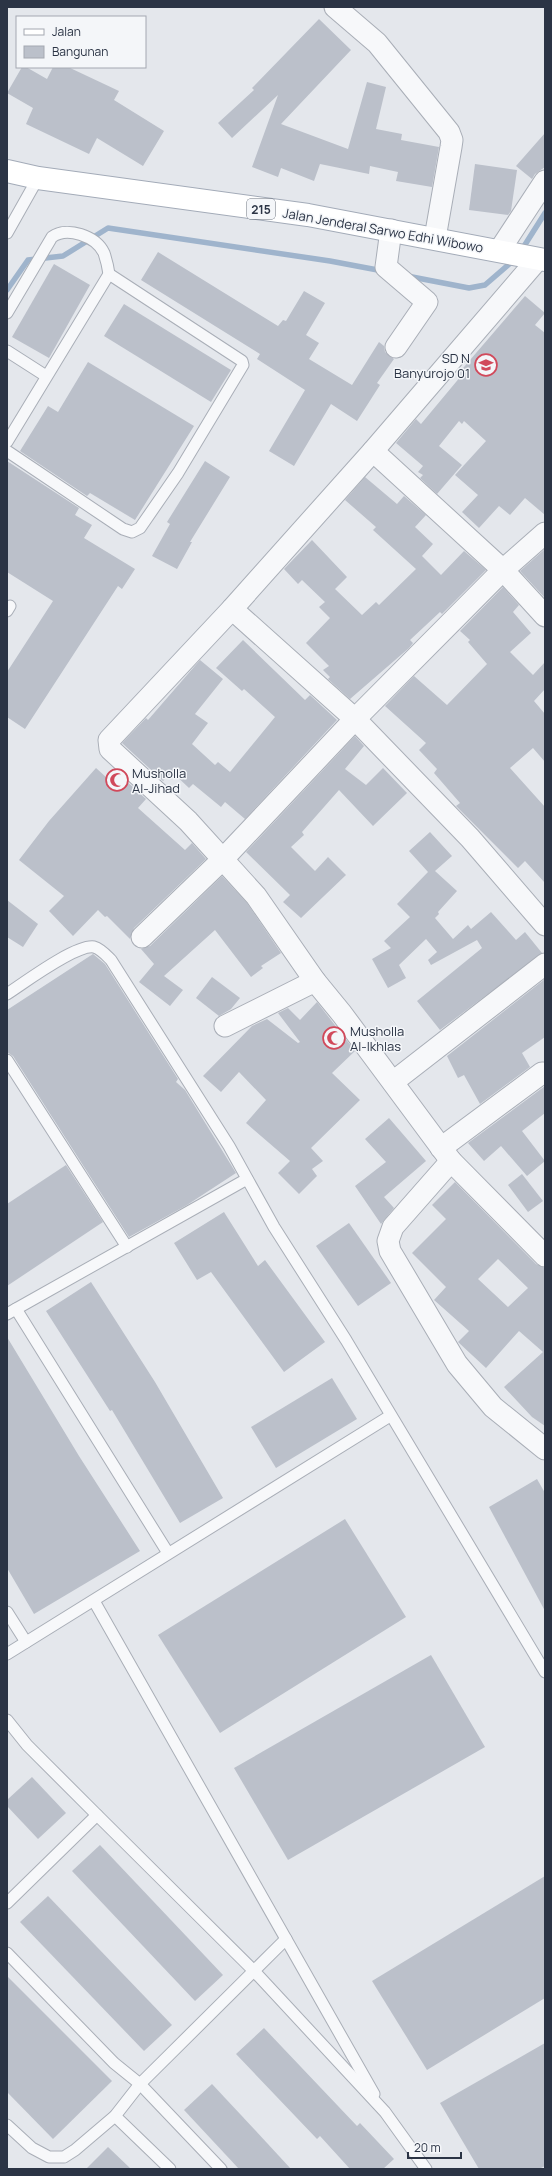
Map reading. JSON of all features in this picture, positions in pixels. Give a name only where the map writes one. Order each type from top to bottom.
[{"type":"main road","name":"Jalan Jenderal Sarwo Edhi Wibowo","points":[[7,171],[38,178],[308,215],[525,256]]},
{"type":"street","points":[[335,7],[377,43],[449,132],[452,140],[452,147],[435,238]]},
{"type":"street","points":[[545,181],[525,256],[373,451],[232,609],[109,740],[110,749],[188,821],[256,896],[315,981],[342,1014],[446,1154],[545,1256]]},
{"type":"street","points":[[391,230],[386,267],[427,302],[396,347]]},
{"type":"street","points":[[373,451],[503,570],[545,616]]},
{"type":"street","points":[[142,937],[223,859],[355,719],[503,570],[545,533]]},
{"type":"street","points":[[232,609],[355,719],[470,838],[545,925]]},
{"type":"street","points":[[393,1082],[545,964]]},
{"type":"street","points":[[225,1026],[315,981]]},
{"type":"street","points":[[542,1073],[446,1154],[393,1227],[388,1241],[390,1251],[457,1364],[493,1407],[545,1449]]},
{"type":"lane","points":[[7,233],[38,178]]},
{"type":"lane","points":[[7,314],[48,243],[57,234],[74,233],[87,237],[98,246],[103,252],[109,274],[242,361],[241,370],[178,473],[140,528],[132,532],[123,530],[7,451]]},
{"type":"lane","points":[[7,442],[109,274]]},
{"type":"lane","points":[[7,351],[46,376]]},
{"type":"lane","points":[[7,994],[76,950],[93,947],[101,950],[111,960],[229,1146],[274,1227],[346,1340],[390,1416],[545,1672]]},
{"type":"lane","points":[[7,1060],[127,1247]]},
{"type":"lane","points":[[168,1553],[12,1311],[248,1179]]},
{"type":"lane","points":[[7,1654],[390,1416]]},
{"type":"lane","points":[[94,1601],[385,2112],[426,2169]]},
{"type":"lane","points":[[7,1612],[26,1642]]},
{"type":"lane","points":[[7,1720],[27,1744],[254,1971],[385,2112]]},
{"type":"lane","points":[[7,1903],[97,1815]]},
{"type":"lane","points":[[7,2125],[32,2148],[49,2157],[64,2157],[115,2116],[140,2084],[286,1939]]},
{"type":"lane","points":[[7,1953],[114,2063],[140,2084],[221,2169]]},
{"type":"lane","points":[[115,2116],[170,2169]]},
{"type":"building","points":[[319,19],[351,50],[281,124],[348,149],[367,82],[386,87],[376,129],[402,134],[401,140],[439,147],[432,187],[396,181],[398,172],[370,166],[369,174],[320,164],[314,181],[281,168],[278,177],[252,167],[278,95],[232,138],[218,123],[254,90],[252,88]]},
{"type":"building","points":[[21,68],[28,68],[47,79],[52,68],[70,68],[119,91],[114,100],[164,131],[143,166],[97,138],[89,154],[26,124],[33,108],[7,93]]},
{"type":"building","points":[[545,133],[545,167],[535,174],[532,179],[516,166]]},
{"type":"building","points":[[475,164],[517,170],[511,211],[508,215],[469,210]]},
{"type":"building","points":[[158,252],[278,326],[283,320],[286,321],[304,291],[325,303],[306,335],[319,343],[309,359],[352,385],[379,342],[384,346],[385,352],[394,359],[377,383],[380,385],[357,421],[331,404],[294,466],[269,451],[305,390],[257,359],[260,354],[141,280]]},
{"type":"building","points":[[54,264],[90,285],[49,358],[12,337]]},
{"type":"building","points":[[525,296],[545,313],[535,325],[545,333],[545,515],[525,498],[510,515],[499,506],[479,528],[462,512],[478,495],[455,475],[486,441],[464,421],[462,424],[459,421],[439,446],[462,465],[437,494],[420,478],[423,475],[418,472],[423,466],[396,443],[416,419],[421,424],[461,376],[458,374]]},
{"type":"building","points":[[124,304],[231,370],[211,402],[104,336]]},
{"type":"building","points":[[88,362],[194,426],[135,520],[90,493],[87,496],[20,451],[48,406],[58,412]]},
{"type":"building","points":[[7,461],[79,508],[75,515],[92,525],[84,538],[135,569],[122,589],[118,586],[25,729],[7,717],[7,672],[53,601],[7,572]]},
{"type":"building","points":[[205,461],[230,477],[190,542],[192,542],[177,569],[152,556],[170,524],[167,522]]},
{"type":"building","points":[[365,477],[397,504],[404,496],[426,515],[415,527],[433,544],[422,556],[441,575],[464,551],[486,570],[442,614],[440,612],[410,640],[413,643],[409,648],[350,699],[328,679],[330,677],[323,670],[329,666],[306,643],[330,618],[319,607],[325,602],[302,580],[298,584],[284,569],[312,540],[347,577],[335,589],[362,615],[376,602],[379,605],[416,569],[373,530],[376,527],[345,500]]},
{"type":"building","points":[[545,549],[545,598],[520,571]]},
{"type":"building","points":[[503,587],[519,605],[513,612],[531,633],[510,652],[533,675],[545,662],[545,689],[534,701],[545,714],[545,762],[533,748],[510,768],[545,807],[545,883],[525,861],[518,868],[456,806],[460,803],[434,773],[437,769],[419,750],[426,743],[385,706],[414,676],[447,705],[487,664],[468,642],[470,640],[460,631]]},
{"type":"building","points":[[243,640],[305,700],[310,695],[337,720],[245,819],[225,802],[221,807],[193,784],[189,788],[172,772],[163,781],[122,743],[146,718],[148,720],[200,660],[223,679],[195,714],[208,723],[192,744],[215,765],[218,762],[230,772],[275,717],[244,689],[242,691],[216,668]]},
{"type":"building","points":[[355,736],[364,746],[345,769],[366,785],[383,768],[407,793],[373,826],[339,790],[302,832],[304,835],[291,847],[315,871],[328,857],[346,875],[301,918],[283,902],[290,895],[246,852]]},
{"type":"building","points":[[96,768],[117,787],[124,779],[146,799],[138,808],[185,850],[192,843],[206,859],[134,928],[130,939],[107,916],[105,917],[98,910],[73,936],[49,911],[64,896],[19,860],[49,821]]},
{"type":"building","points":[[430,832],[452,856],[435,871],[457,891],[438,912],[439,914],[435,918],[453,939],[468,925],[471,929],[491,912],[516,940],[525,932],[542,953],[440,1030],[417,1001],[482,948],[477,940],[431,965],[428,960],[437,952],[426,939],[399,965],[406,978],[388,988],[372,959],[391,948],[384,941],[410,917],[397,904],[428,872],[409,851]]},
{"type":"building","points":[[222,876],[247,903],[281,953],[261,966],[263,968],[251,977],[215,930],[164,976],[183,990],[170,1006],[139,982],[154,964],[141,949],[150,946]]},
{"type":"building","points":[[7,900],[38,924],[23,947],[7,937]]},
{"type":"building","points":[[93,954],[105,964],[178,1079],[176,1082],[185,1090],[236,1173],[187,1205],[129,1237],[13,1056],[7,1052],[7,1010]]},
{"type":"building","points":[[212,977],[240,998],[231,1009],[219,1016],[196,998]]},
{"type":"building","points":[[545,979],[545,1037],[522,1053],[530,1067],[480,1104],[464,1075],[458,1078],[447,1056]]},
{"type":"building","points":[[317,1002],[355,1051],[332,1073],[360,1100],[311,1148],[323,1161],[312,1169],[317,1176],[299,1194],[278,1173],[290,1161],[246,1123],[266,1100],[239,1072],[221,1092],[203,1076],[252,1026],[267,1019],[298,1043],[300,1042],[278,1013],[288,1008],[300,1020]]},
{"type":"building","points":[[545,1086],[545,1113],[522,1131],[545,1161],[527,1176],[501,1146],[484,1161],[468,1143]]},
{"type":"building","points":[[389,1118],[426,1161],[384,1197],[394,1208],[381,1224],[355,1186],[386,1162],[365,1139]]},
{"type":"building","points":[[66,1165],[103,1222],[7,1286],[7,1204]]},
{"type":"building","points":[[522,1174],[543,1201],[528,1212],[508,1185]]},
{"type":"building","points":[[455,1182],[536,1264],[545,1268],[545,1426],[532,1417],[504,1387],[543,1352],[519,1331],[486,1368],[458,1342],[469,1331],[434,1300],[446,1287],[412,1253],[446,1219],[432,1205]],"holes":[[[498,1259],[528,1288],[508,1307],[478,1279]]]},
{"type":"building","points":[[224,1212],[258,1266],[265,1260],[325,1342],[284,1372],[211,1272],[197,1280],[174,1243]]},
{"type":"building","points":[[349,1223],[391,1283],[358,1306],[316,1246]]},
{"type":"building","points":[[91,1282],[155,1382],[223,1498],[180,1523],[112,1410],[110,1411],[46,1311]]},
{"type":"building","points":[[7,1337],[79,1456],[140,1551],[34,1614],[7,1568]]},
{"type":"building","points":[[332,1378],[357,1419],[276,1468],[251,1427]]},
{"type":"building","points":[[537,1479],[545,1493],[545,1611],[489,1507]]},
{"type":"building","points":[[345,1519],[406,1617],[220,1733],[158,1635]]},
{"type":"building","points":[[431,1655],[485,1747],[288,1860],[234,1768]]},
{"type":"building","points":[[32,1777],[66,1813],[38,1839],[7,1806],[7,1800]]},
{"type":"building","points":[[100,1845],[223,1975],[195,2001],[72,1871]]},
{"type":"building","points":[[545,1876],[545,1998],[427,2070],[372,1981]]},
{"type":"building","points":[[48,1896],[172,2025],[144,2051],[20,1922]]},
{"type":"building","points":[[7,1976],[112,2081],[53,2139],[7,2092]]},
{"type":"building","points":[[264,2028],[357,2126],[360,2123],[394,2159],[383,2169],[350,2169],[320,2136],[317,2139],[236,2054]]},
{"type":"building","points":[[545,2043],[545,2166],[539,2169],[479,2169],[440,2103]]},
{"type":"building","points":[[212,2084],[291,2169],[239,2169],[184,2110]]},
{"type":"building","points":[[108,2147],[131,2169],[86,2169]]},
{"type":"waterway","points":[[521,251],[545,213]]},
{"type":"waterway","points":[[7,290],[28,260],[63,256],[108,228],[330,261],[383,271]]},
{"type":"waterway","points":[[407,276],[469,288],[485,285],[515,259]]},
{"type":"place","name":"SD N Banyurojo 01","points":[[486,365]]},
{"type":"place","name":"Musholla Al-Jihad","points":[[117,780]]},
{"type":"place","name":"Musholla Al-Ikhlas","points":[[334,1038]]}]
